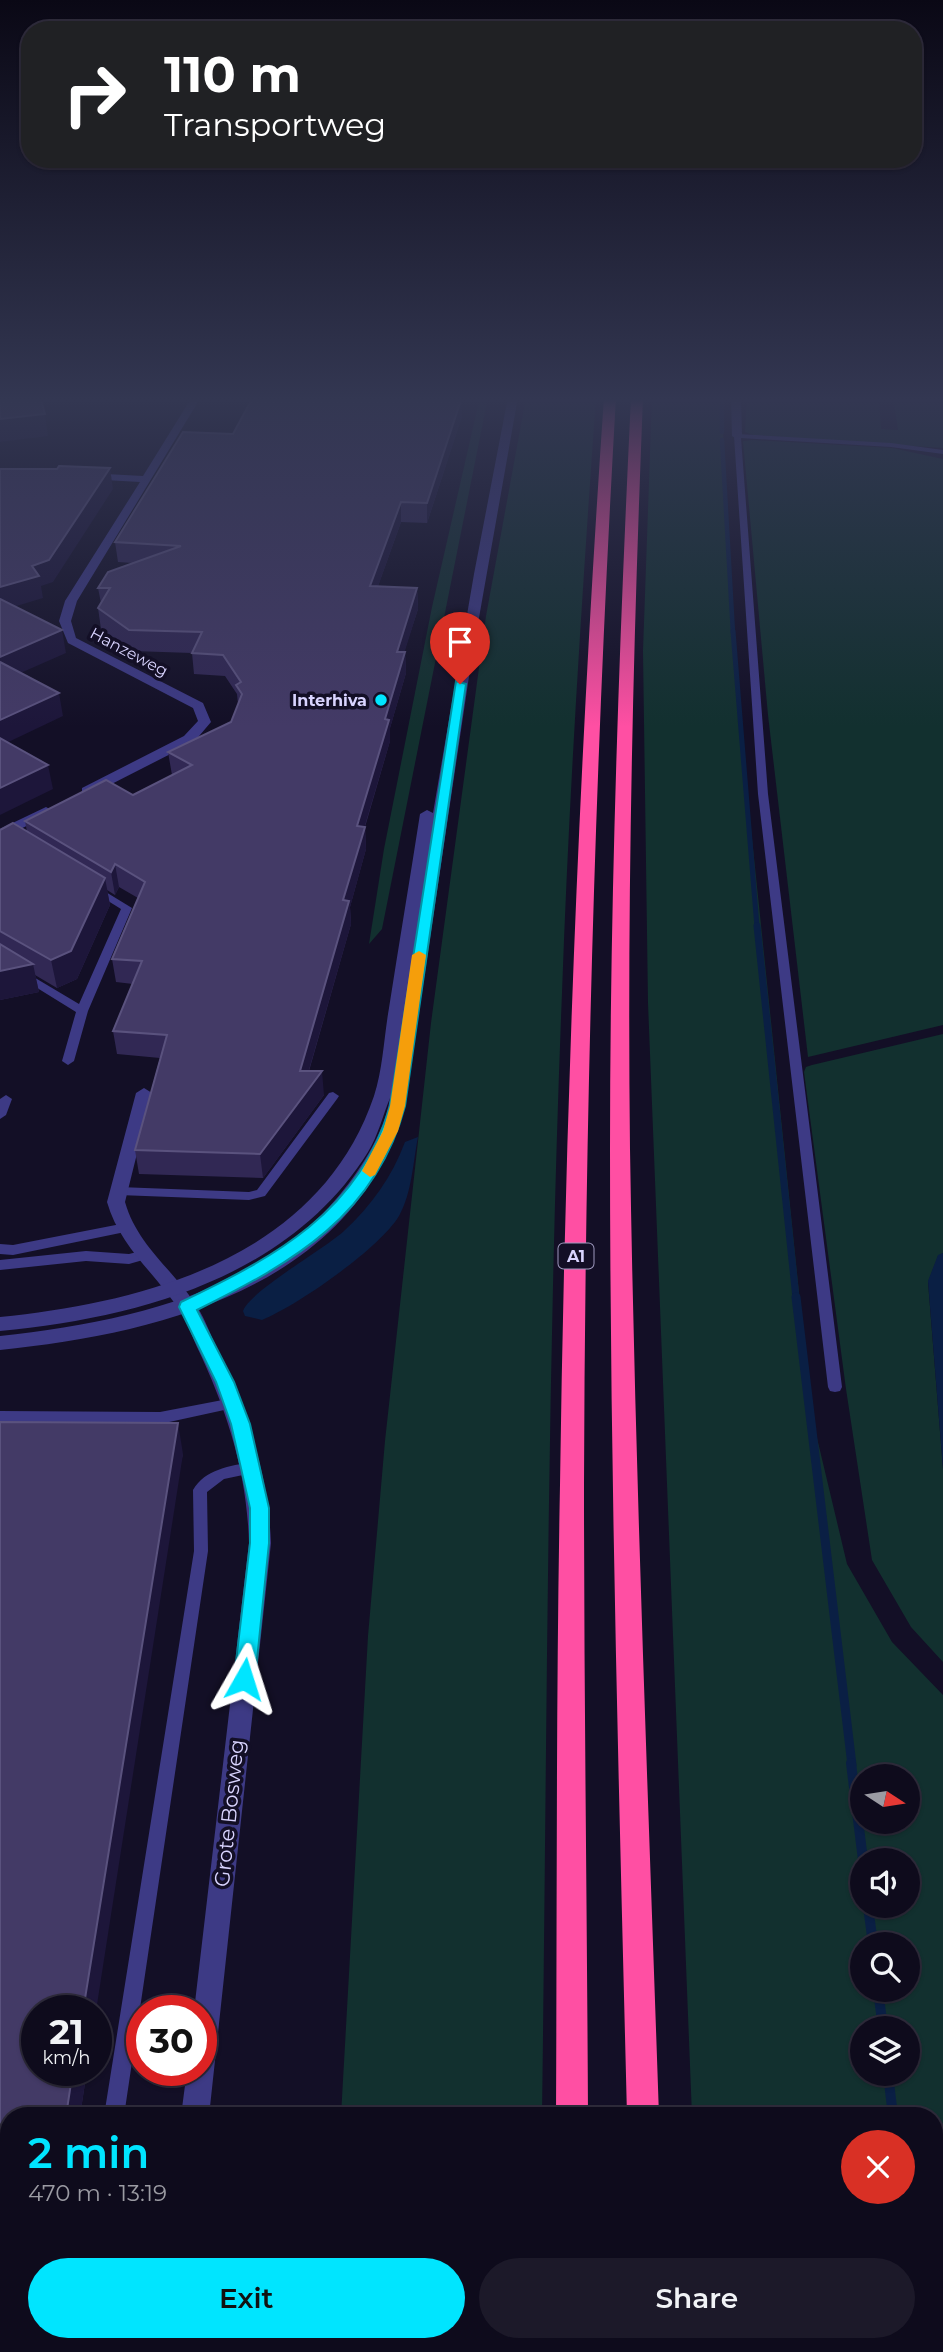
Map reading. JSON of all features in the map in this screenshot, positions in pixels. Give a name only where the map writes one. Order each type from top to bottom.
[{"type":"highway","name":"A1","points":[[572,2107],[572,1485],[578,1143],[594,646],[603,507]]},
{"type":"highway","points":[[632,507],[626,648],[620,1145],[625,1485],[643,2107]]},
{"type":"street","name":"Hanzeweg","points":[[77,796],[189,739],[205,722],[200,706],[83,647],[67,632],[64,617],[71,601],[129,507]]},
{"type":"street","points":[[0,1324],[75,1317],[128,1305],[180,1299],[300,1219],[351,1166],[378,1115],[459,626],[482,507]]},
{"type":"street","points":[[0,1343],[97,1332],[258,1272],[295,1248],[325,1223],[362,1184],[391,1131],[397,1106],[439,815],[493,507]]},
{"type":"street","points":[[5,836],[52,808]]},
{"type":"street","points":[[126,1228],[118,1215],[116,1202],[144,1093]]},
{"type":"street","name":"Grote Bosweg","points":[[126,1228],[180,1299],[233,1403],[253,1468],[260,1508],[260,1543],[209,1995]]},
{"type":"street","points":[[196,2107],[198,2086]]},
{"type":"lane","points":[[742,507],[763,794],[835,1387]]},
{"type":"lane","points":[[68,1061],[82,1012],[127,908],[82,881]]},
{"type":"lane","points":[[0,960],[82,1012]]},
{"type":"lane","points":[[119,1191],[248,1196],[261,1194],[268,1188],[332,1096]]},
{"type":"lane","points":[[0,1115],[6,1099]]},
{"type":"lane","points":[[0,1249],[13,1250],[126,1228]]},
{"type":"lane","points":[[0,1265],[86,1256],[129,1259],[145,1255]]},
{"type":"lane","points":[[0,1417],[160,1418],[233,1403]]},
{"type":"lane","points":[[115,2107],[201,1551],[200,1490],[220,1475],[253,1468]]},
{"type":"green space","points":[[455,507],[466,507],[382,929],[369,944],[384,849]]},
{"type":"green space","points":[[506,507],[589,507],[572,769],[557,1133],[548,1554],[542,2107],[342,2107],[368,1636],[385,1441],[431,1023],[486,616]]},
{"type":"green space","points":[[648,507],[727,507],[739,713],[812,1417],[847,1564],[892,1642],[943,1695],[943,2107],[692,2107],[648,1003],[643,651]]},
{"type":"green space","points":[[749,507],[943,507],[943,1025],[808,1057],[768,715]]},
{"type":"green space","points":[[943,1034],[943,1253],[938,1256],[928,1282],[943,1469],[943,1662],[911,1627],[872,1560],[846,1389],[804,1072],[806,1067],[812,1065]]},
{"type":"water","points":[[418,1137],[407,1197],[399,1216],[389,1229],[337,1275],[296,1302],[262,1320],[245,1316],[243,1311],[259,1293],[334,1239],[354,1221],[387,1179],[405,1142]]},
{"type":"water","points":[[943,1253],[943,1469],[928,1281],[938,1255]]},
{"type":"building","points":[[0,507],[84,507],[49,560],[32,566],[39,576],[0,587]]},
{"type":"building","points":[[137,507],[399,507],[370,586],[417,588],[397,652],[405,652],[385,719],[389,720],[357,826],[365,827],[343,900],[349,901],[300,1071],[322,1071],[260,1154],[135,1150],[167,1035],[113,1031],[142,961],[112,959],[145,882],[115,864],[111,872],[25,821],[106,780],[133,795],[192,765],[168,752],[231,722],[242,694],[236,685],[241,682],[223,655],[192,653],[202,632],[129,630],[98,608],[110,588],[98,588],[108,572],[181,546],[115,542]]},
{"type":"building","points":[[0,599],[62,630],[0,657]]},
{"type":"building","points":[[0,662],[59,693],[0,720]]},
{"type":"building","points":[[0,738],[48,765],[0,788]]},
{"type":"building","points":[[13,823],[105,878],[71,951],[51,960],[0,931],[0,830]]},
{"type":"building","points":[[0,944],[33,964],[0,971]]},
{"type":"building","points":[[0,1422],[178,1423],[86,1995],[21,1995],[21,2086],[71,2086],[67,2107],[0,2107]]},
{"type":"waterway","points":[[726,507],[733,633]]},
{"type":"waterway","points":[[733,631],[757,927]]},
{"type":"waterway","points":[[757,926],[796,1298]]},
{"type":"waterway","points":[[796,1297],[852,1764]]},
{"type":"waterway","points":[[851,1763],[862,1848]]},
{"type":"waterway","points":[[870,1918],[871,1932]]},
{"type":"waterway","points":[[880,2002],[881,2016]]},
{"type":"waterway","points":[[889,2086],[892,2107]]},
{"type":"slow traffic","points":[[370,1171],[391,1131],[397,1106],[419,955]]},
{"type":"place","name":"Interhiva","points":[[381,700]]},
{"type":"route","points":[[244,1679],[260,1543],[260,1508],[241,1424],[225,1382],[187,1307],[235,1286],[295,1248],[325,1223],[362,1184],[391,1131],[397,1106],[460,684]]}]
